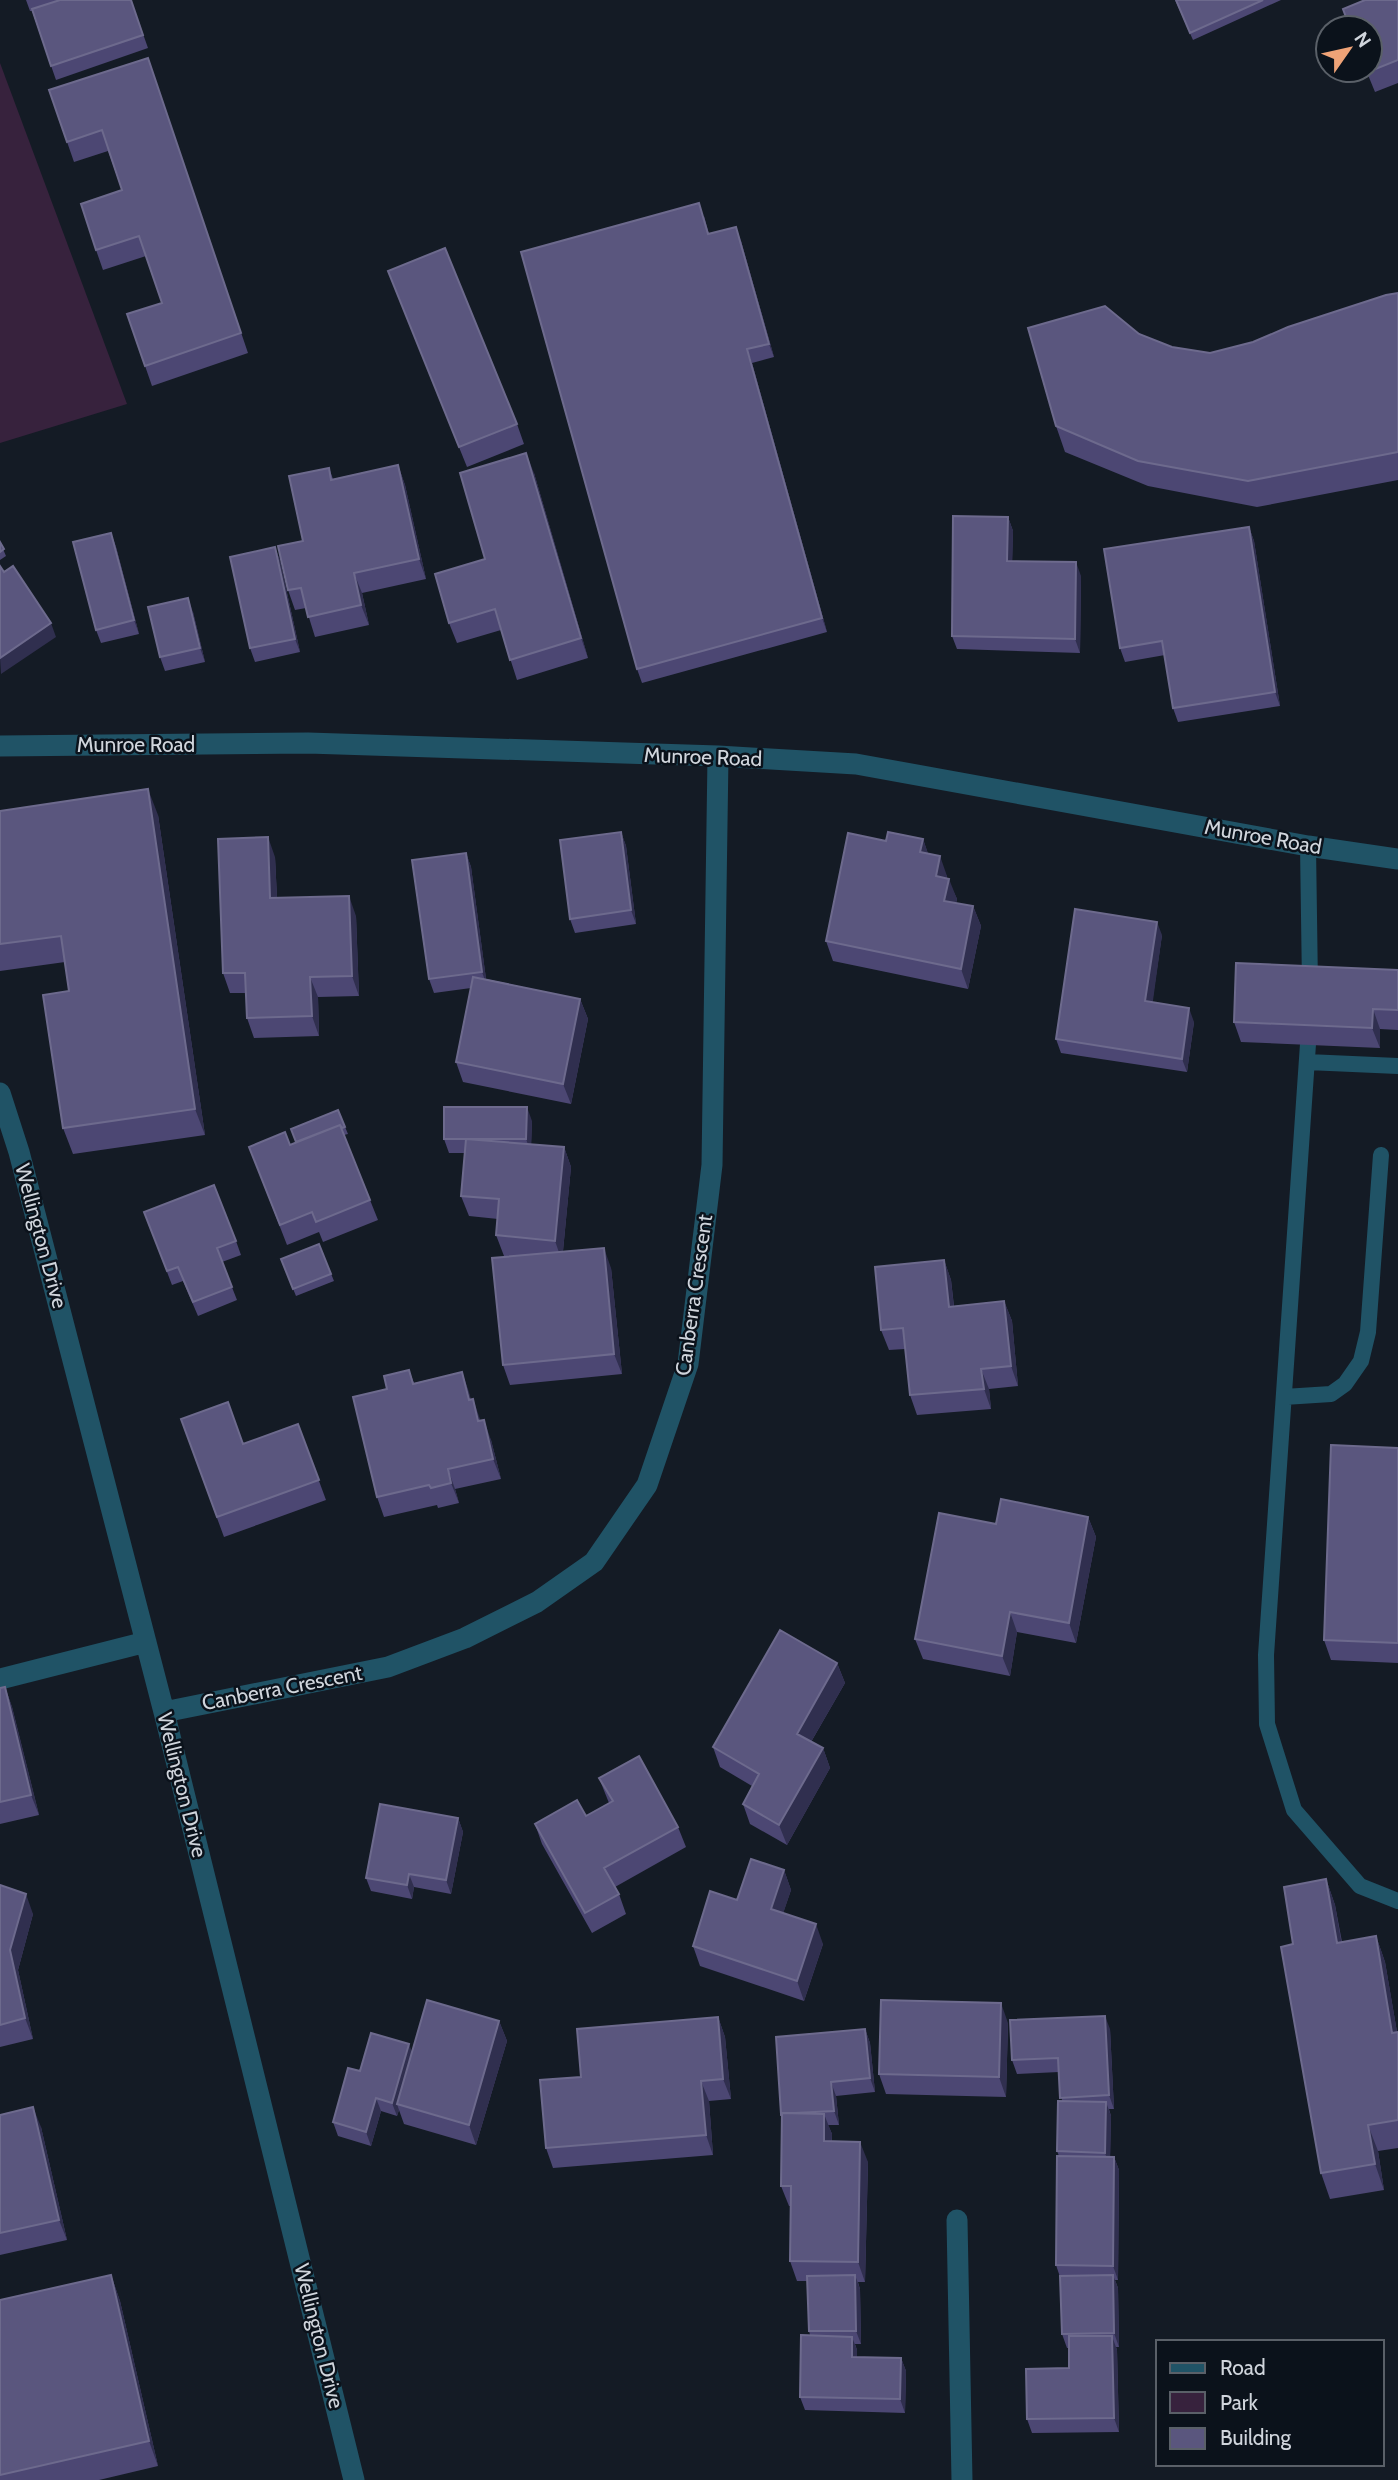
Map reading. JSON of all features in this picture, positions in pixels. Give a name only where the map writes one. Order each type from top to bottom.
[{"type":"street","name":"Munroe Road","points":[[0,746],[308,743],[718,756],[856,764],[1308,846],[1398,859]]},
{"type":"street","name":"Canberra Crescent","points":[[164,1712],[388,1667],[465,1638],[537,1602],[594,1562],[647,1485],[688,1364],[712,1165],[718,756]]},
{"type":"street","name":"Wellington Drive","points":[[0,1093],[19,1152],[164,1712],[354,2480]]},
{"type":"street","points":[[0,1679],[146,1642]]},
{"type":"street","points":[[957,2220],[962,2480]]},
{"type":"lane","points":[[1308,846],[1310,986]]},
{"type":"lane","points":[[1308,1045],[1266,1655],[1267,1724],[1294,1810],[1360,1886],[1398,1901]]},
{"type":"lane","points":[[1307,1062],[1398,1066]]},
{"type":"lane","points":[[1284,1397],[1331,1394],[1345,1384],[1362,1361],[1368,1332],[1381,1155]]},
{"type":"green space","points":[[0,63],[127,404],[0,443]]},
{"type":"building","points":[[60,0],[131,0],[143,35],[51,66],[32,9]]},
{"type":"building","points":[[1176,0],[1263,0],[1190,33]]},
{"type":"building","points":[[1365,0],[1398,0],[1398,60],[1384,66],[1384,14],[1345,14],[1343,9]]},
{"type":"building","points":[[148,58],[241,333],[145,366],[127,314],[162,303],[139,236],[96,250],[81,204],[122,190],[102,130],[67,142],[49,90]]},
{"type":"building","points":[[699,203],[708,234],[736,227],[769,344],[747,349],[822,618],[637,669],[521,252]]},
{"type":"building","points":[[445,248],[517,424],[459,447],[388,271]]},
{"type":"building","points":[[1398,293],[1398,452],[1248,481],[1138,461],[1056,426],[1028,328],[1105,306],[1139,334],[1172,347],[1210,353],[1253,342],[1288,327]]},
{"type":"building","points":[[526,453],[581,638],[510,660],[495,609],[449,623],[435,574],[485,559],[460,473]]},
{"type":"building","points":[[398,465],[419,559],[354,573],[361,605],[308,617],[301,588],[288,590],[278,546],[303,541],[289,476],[329,468],[331,480]]},
{"type":"building","points":[[953,516],[1008,517],[1007,561],[1076,562],[1075,639],[952,636]]},
{"type":"building","points":[[1249,527],[1275,692],[1173,708],[1162,641],[1120,648],[1104,549]]},
{"type":"building","points":[[111,533],[134,620],[96,630],[73,542]]},
{"type":"building","points":[[275,547],[295,639],[250,648],[230,557]]},
{"type":"building","points":[[0,566],[4,572],[13,566],[51,623],[0,658]]},
{"type":"building","points":[[188,598],[200,648],[160,657],[148,607]]},
{"type":"building","points":[[148,789],[195,1109],[63,1128],[43,995],[69,991],[61,936],[0,944],[0,811]]},
{"type":"building","points":[[621,832],[631,910],[570,919],[560,840]]},
{"type":"building","points":[[888,832],[923,839],[920,852],[940,856],[936,876],[949,879],[944,901],[973,906],[961,969],[826,941],[848,833],[886,841]]},
{"type":"building","points":[[268,837],[270,898],[349,896],[352,976],[310,977],[312,1016],[247,1018],[245,973],[223,973],[218,839]]},
{"type":"building","points":[[466,853],[482,972],[429,979],[412,860]]},
{"type":"building","points":[[1075,909],[1157,922],[1145,1001],[1189,1008],[1182,1059],[1056,1039]]},
{"type":"building","points":[[1236,963],[1398,970],[1398,1010],[1373,1009],[1372,1028],[1234,1022]]},
{"type":"building","points":[[473,977],[580,999],[563,1084],[456,1062]]},
{"type":"building","points":[[444,1107],[527,1107],[526,1139],[444,1139]]},
{"type":"building","points":[[338,1110],[345,1127],[340,1125],[296,1142],[291,1129]]},
{"type":"building","points":[[340,1125],[370,1200],[316,1222],[312,1212],[280,1225],[249,1147],[285,1132],[290,1145]]},
{"type":"building","points":[[466,1139],[564,1147],[555,1241],[496,1235],[499,1199],[461,1196]]},
{"type":"building","points":[[214,1185],[236,1241],[217,1248],[232,1287],[193,1302],[178,1267],[167,1271],[144,1212]]},
{"type":"building","points":[[319,1244],[331,1274],[293,1289],[281,1259]]},
{"type":"building","points":[[604,1248],[614,1354],[503,1365],[492,1258]]},
{"type":"building","points":[[944,1260],[949,1307],[1004,1301],[1011,1366],[981,1369],[984,1389],[910,1395],[903,1328],[881,1330],[875,1267]]},
{"type":"building","points":[[409,1370],[413,1384],[462,1372],[478,1421],[484,1420],[493,1459],[448,1469],[451,1483],[431,1488],[429,1485],[377,1497],[353,1397],[387,1389],[384,1376]]},
{"type":"building","points":[[228,1402],[243,1444],[298,1424],[319,1480],[217,1517],[181,1419]]},
{"type":"building","points":[[1331,1445],[1398,1448],[1398,1643],[1324,1640]]},
{"type":"building","points":[[1001,1499],[1088,1517],[1069,1623],[1010,1612],[1002,1656],[915,1639],[939,1513],[996,1524]]},
{"type":"building","points":[[780,1630],[837,1663],[797,1734],[823,1748],[779,1825],[743,1804],[759,1774],[713,1747]]},
{"type":"building","points":[[5,1687],[31,1795],[0,1802],[0,1688]]},
{"type":"building","points":[[639,1756],[678,1827],[604,1868],[619,1894],[585,1913],[535,1824],[577,1800],[586,1816],[613,1801],[599,1778]]},
{"type":"building","points":[[380,1804],[458,1818],[446,1880],[409,1874],[407,1885],[366,1878]]},
{"type":"building","points":[[751,1859],[784,1870],[771,1909],[816,1924],[797,1981],[693,1946],[710,1891],[737,1900]]},
{"type":"building","points":[[1326,1879],[1337,1943],[1376,1936],[1392,2033],[1398,2032],[1398,2120],[1368,2125],[1375,2164],[1321,2173],[1281,1947],[1293,1944],[1284,1887]]},
{"type":"building","points":[[0,1885],[26,1894],[10,1950],[25,2018],[0,2025]]},
{"type":"building","points":[[427,2000],[499,2021],[469,2125],[397,2104]]},
{"type":"building","points":[[881,2000],[1001,2003],[999,2077],[879,2074]]},
{"type":"building","points":[[1105,2016],[1109,2095],[1060,2098],[1058,2058],[1012,2060],[1010,2020]]},
{"type":"building","points":[[718,2017],[723,2079],[701,2081],[706,2135],[546,2148],[540,2080],[581,2077],[577,2029]]},
{"type":"building","points":[[865,2029],[870,2078],[831,2082],[834,2111],[781,2114],[776,2037]]},
{"type":"building","points":[[371,2033],[409,2044],[392,2103],[376,2098],[366,2132],[333,2122],[348,2068],[360,2071]]},
{"type":"building","points":[[1058,2101],[1106,2102],[1105,2153],[1057,2151]]},
{"type":"building","points":[[33,2107],[59,2220],[0,2233],[0,2115]]},
{"type":"building","points":[[782,2113],[824,2114],[824,2141],[860,2142],[858,2262],[790,2261],[791,2186],[781,2186]]},
{"type":"building","points":[[1057,2156],[1114,2157],[1113,2266],[1056,2265]]},
{"type":"building","points":[[111,2275],[149,2441],[0,2475],[0,2300]]},
{"type":"building","points":[[855,2275],[856,2331],[809,2331],[807,2276]]},
{"type":"building","points":[[1113,2275],[1114,2333],[1062,2334],[1060,2276]]},
{"type":"building","points":[[801,2335],[852,2337],[852,2357],[901,2358],[900,2399],[800,2397]]},
{"type":"building","points":[[1069,2336],[1112,2336],[1114,2418],[1027,2419],[1026,2369],[1069,2368]]}]
